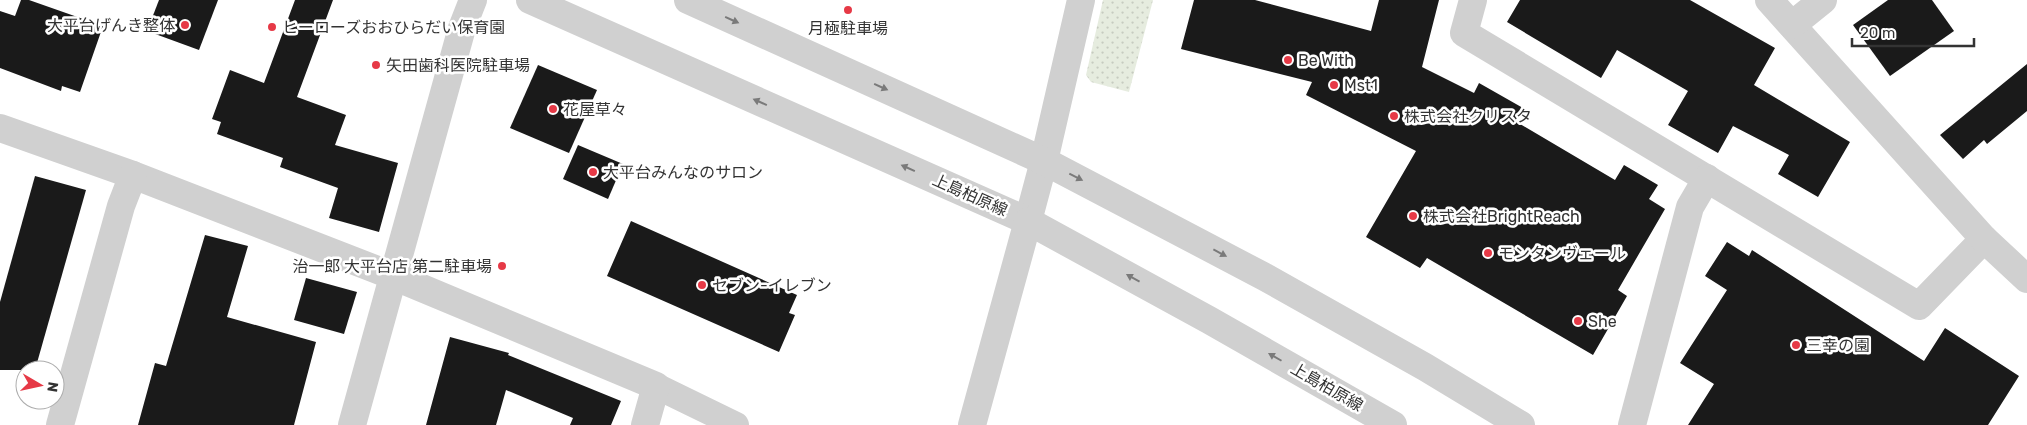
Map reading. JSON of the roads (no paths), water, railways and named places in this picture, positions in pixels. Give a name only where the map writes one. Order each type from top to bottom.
[{"type":"street","points":[[352,425],[462,28],[473,0]]},
{"type":"street","name":"上島柏原線","points":[[530,0],[1028,221],[1209,320],[1393,425]]},
{"type":"street","points":[[688,0],[1044,161],[1263,276],[1417,363],[1521,425]]},
{"type":"street","points":[[972,425],[1044,161],[1081,0]]},
{"type":"street","points":[[1473,0],[1464,33],[1919,306],[1984,239]]},
{"type":"street","points":[[1769,0],[1984,239],[2027,279]]},
{"type":"street","points":[[1792,25],[1823,0]]},
{"type":"street","points":[[0,128],[133,175],[393,276],[656,386],[736,425]]},
{"type":"street","points":[[60,425],[121,206],[133,175]]},
{"type":"street","points":[[1632,425],[1690,207],[1707,178]]},
{"type":"street","points":[[645,425],[656,386]]},
{"type":"place","name":"月極駐車場","points":[[848,10]]},
{"type":"place","name":"大平台げんき整体","points":[[185,25]]},
{"type":"place","name":"ヒーローズおおひらだい保育園","points":[[272,27]]},
{"type":"place","name":"Be With","points":[[1288,60]]},
{"type":"place","name":"矢田歯科医院駐車場","points":[[376,65]]},
{"type":"place","name":"Mst1","points":[[1334,85]]},
{"type":"place","name":"花屋草々","points":[[553,109]]},
{"type":"place","name":"株式会社クリスタ","points":[[1394,116]]},
{"type":"place","name":"大平台みんなのサロン","points":[[593,172]]},
{"type":"place","name":"株式会社BrightReach","points":[[1413,216]]},
{"type":"place","name":"モンタンヴェール","points":[[1488,253]]},
{"type":"place","name":"治一郎 大平台店 第二駐車場","points":[[502,266]]},
{"type":"place","name":"セブン-イレブン","points":[[702,285]]},
{"type":"place","name":"She","points":[[1578,321]]},
{"type":"place","name":"三幸の園","points":[[1796,345]]}]
